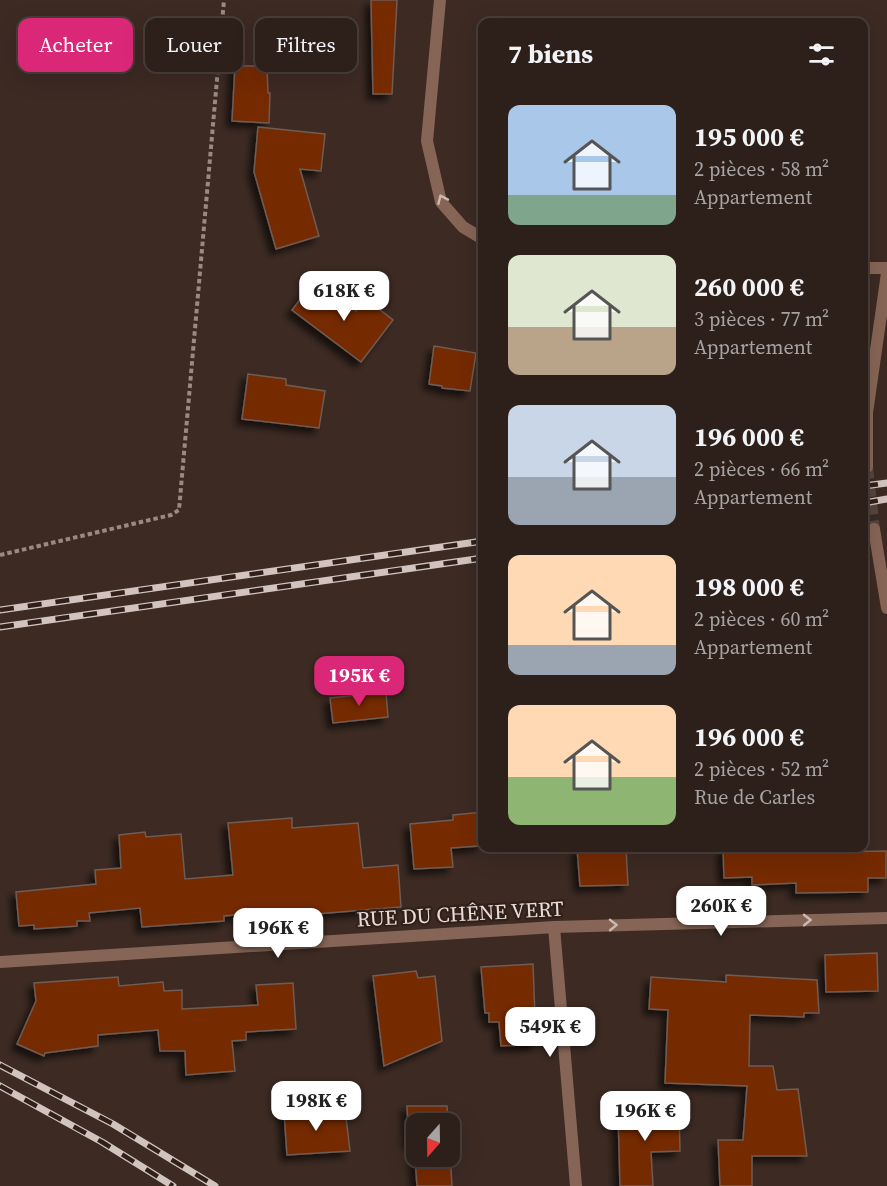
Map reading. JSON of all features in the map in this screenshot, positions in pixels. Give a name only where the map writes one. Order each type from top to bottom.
[{"type":"street","points":[[440,0],[427,141],[441,202],[463,227],[478,236]]},
{"type":"street","points":[[868,268],[887,268]]},
{"type":"street","points":[[868,405],[887,273]]},
{"type":"street","points":[[876,340],[887,329]]},
{"type":"street","points":[[874,529],[887,608]]},
{"type":"street","name":"RUE DU CHÊNE VERT","points":[[0,962],[554,927],[887,918]]},
{"type":"street","points":[[554,927],[576,1186]]},
{"type":"path","points":[[0,555],[171,515],[178,510],[224,0]]},
{"type":"building","points":[[371,0],[397,0],[392,94],[373,94]]},
{"type":"building","points":[[243,66],[255,66],[255,72],[267,72],[268,93],[270,93],[269,123],[232,121],[235,72],[243,72]]},
{"type":"building","points":[[258,127],[325,134],[321,171],[300,169],[319,236],[276,249],[254,172]]},
{"type":"building","points":[[311,285],[341,307],[346,302],[356,311],[365,298],[393,320],[361,362],[292,310]]},
{"type":"building","points":[[434,346],[476,353],[470,391],[429,384]]},
{"type":"building","points":[[248,374],[286,379],[286,385],[325,391],[319,428],[242,419]]},
{"type":"building","points":[[386,692],[388,717],[333,723],[330,698]]},
{"type":"building","points":[[478,812],[478,846],[451,848],[453,867],[414,869],[410,824],[453,820],[453,815]]},
{"type":"building","points":[[292,818],[292,828],[358,823],[363,868],[398,865],[401,907],[279,917],[279,911],[224,916],[224,921],[142,927],[140,908],[89,913],[90,921],[77,921],[77,926],[34,929],[34,925],[19,926],[16,892],[96,884],[95,870],[121,868],[119,835],[145,832],[146,837],[181,834],[185,879],[233,875],[228,823]]},
{"type":"building","points":[[886,851],[886,878],[868,878],[868,892],[796,893],[796,883],[752,885],[752,877],[724,878],[723,852]]},
{"type":"building","points":[[577,852],[626,852],[628,885],[580,886]]},
{"type":"building","points":[[877,953],[878,991],[826,992],[825,955]]},
{"type":"building","points":[[533,964],[536,1044],[501,1046],[499,1022],[489,1022],[489,1013],[485,1013],[481,967]]},
{"type":"building","points":[[416,971],[418,978],[435,976],[442,1041],[384,1066],[373,976]]},
{"type":"building","points":[[726,975],[817,980],[819,1013],[804,1013],[804,1017],[750,1015],[749,1066],[773,1066],[777,1090],[798,1089],[807,1156],[752,1156],[752,1186],[720,1186],[718,1140],[743,1140],[747,1086],[665,1083],[668,1010],[649,1009],[651,977],[726,982]]},
{"type":"building","points":[[118,977],[119,986],[163,982],[164,991],[182,990],[182,1009],[258,1005],[256,985],[293,983],[296,1029],[246,1032],[246,1040],[232,1041],[235,1071],[186,1075],[185,1051],[160,1051],[158,1030],[98,1035],[98,1046],[45,1053],[44,1056],[17,1044],[36,1001],[34,983]]},
{"type":"building","points":[[407,1106],[447,1106],[447,1113],[407,1113]]},
{"type":"building","points":[[345,1109],[350,1151],[287,1155],[284,1112]]},
{"type":"building","points":[[679,1109],[680,1151],[651,1152],[653,1186],[620,1186],[618,1111]]},
{"type":"building","points":[[416,1167],[451,1167],[452,1186],[417,1186]]},
{"type":"tunnel","points":[[868,476],[874,529]]},
{"type":"railway","points":[[868,485],[887,483]]},
{"type":"railway","points":[[868,502],[887,499]]},
{"type":"railway","points":[[0,610],[478,542]]},
{"type":"railway","points":[[0,627],[478,559]]},
{"type":"railway","points":[[0,1065],[113,1124],[215,1186]]},
{"type":"railway","points":[[0,1086],[102,1142],[173,1186]]}]
